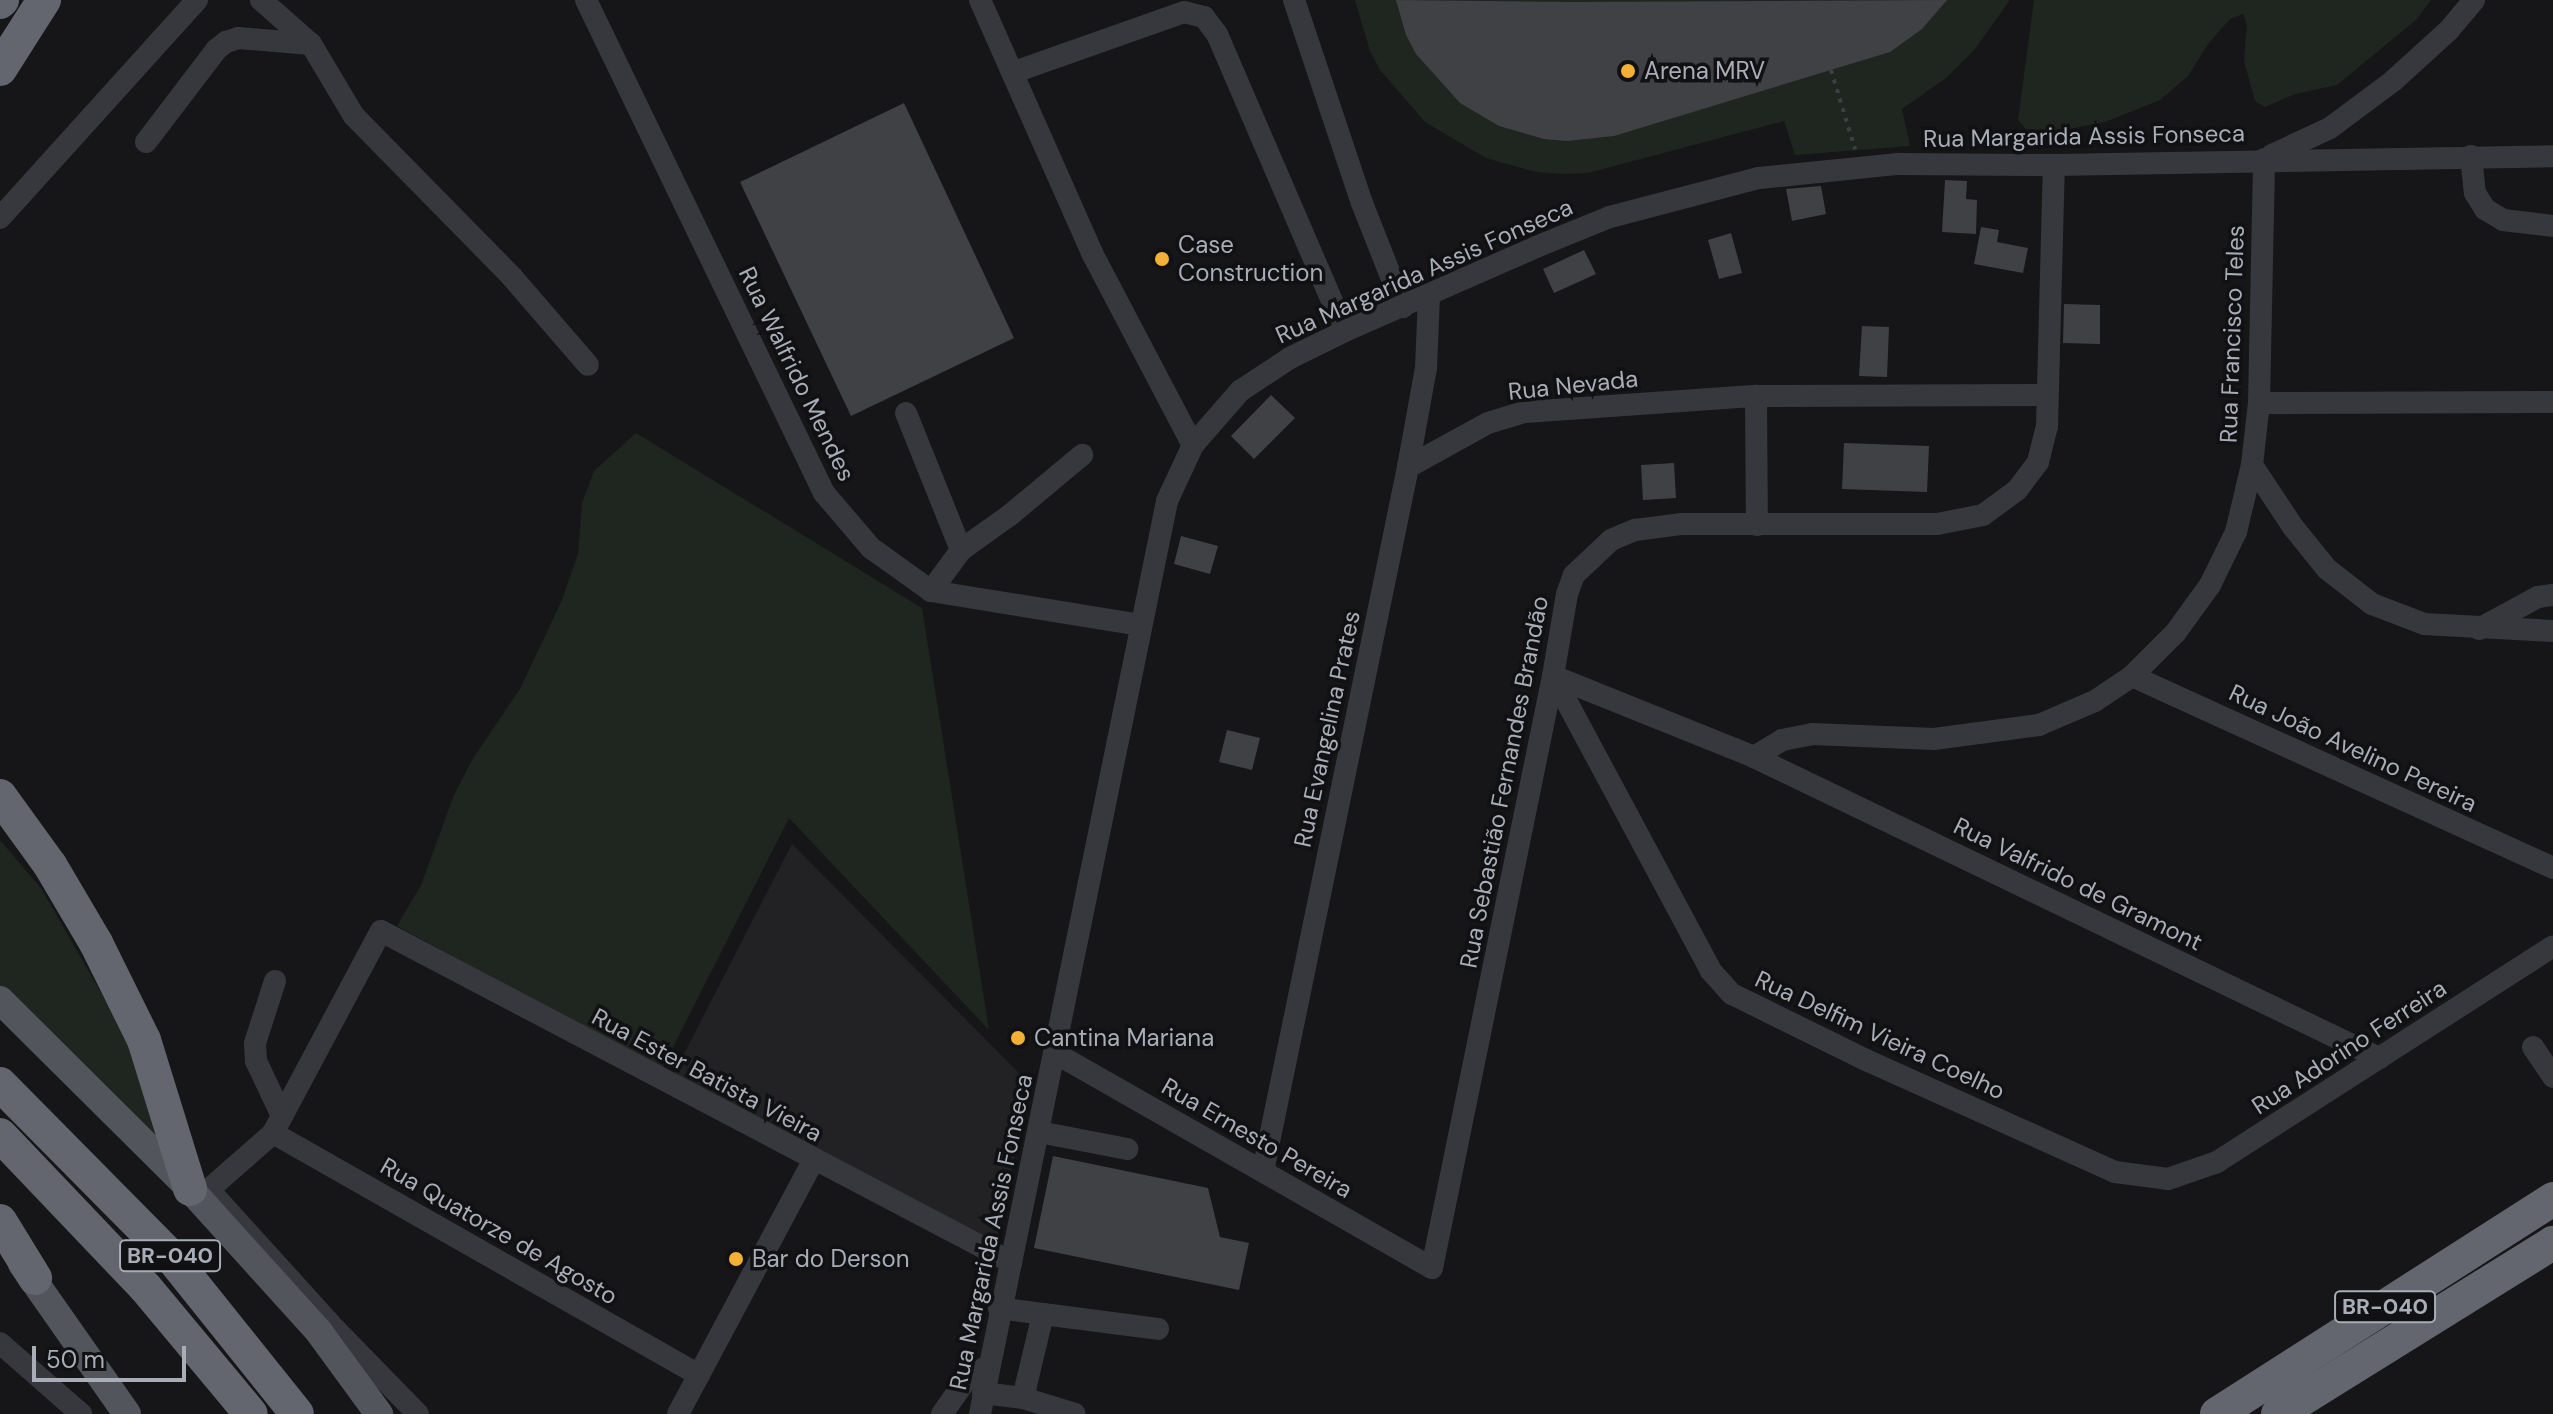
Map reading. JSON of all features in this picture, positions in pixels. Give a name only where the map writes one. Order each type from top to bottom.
[{"type":"highway","points":[[0,69],[44,0]]},
{"type":"highway","points":[[0,796],[50,865],[96,943],[144,1040],[199,1193]]},
{"type":"highway","name":"BR-040","points":[[0,1084],[173,1259],[297,1414]]},
{"type":"highway","name":"BR-040","points":[[0,1135],[145,1287],[251,1414]]},
{"type":"highway","name":"BR-040","points":[[2217,1414],[2553,1199]]},
{"type":"highway","points":[[0,1221],[35,1278]]},
{"type":"highway","name":"BR-040","points":[[2278,1414],[2553,1243]]},
{"type":"main road","points":[[0,1000],[199,1193],[319,1332],[379,1414]]},
{"type":"main road","points":[[0,1241],[35,1278],[127,1414]]},
{"type":"street","points":[[0,218],[197,0]]},
{"type":"street","points":[[261,0],[311,44],[354,116],[512,277],[588,365]]},
{"type":"street","name":"Rua Walfrido Mendes","points":[[586,0],[824,493],[871,548],[931,591],[1141,625]]},
{"type":"street","points":[[980,0],[1092,253],[1193,445]]},
{"type":"street","points":[[1294,0],[1362,203],[1403,307]]},
{"type":"street","points":[[2264,159],[2330,128],[2393,81],[2449,30],[2474,0]]},
{"type":"street","points":[[1014,72],[1184,12],[1204,17],[1217,34],[1345,331]]},
{"type":"street","points":[[146,142],[216,50],[226,42],[238,38],[311,44]]},
{"type":"street","points":[[2471,156],[2475,193],[2485,209],[2503,220],[2553,226]]},
{"type":"street","name":"Rua Margarida Assis Fonseca","points":[[981,1403],[1167,501],[1193,445],[1224,406],[1262,374],[1345,331],[1536,247],[1660,202],[1759,178],[1861,167],[2553,156]]},
{"type":"street","name":"Rua Francisco Teles","points":[[1754,757],[1782,740],[1812,734],[1934,739],[2039,725],[2095,701],[2132,676],[2176,632],[2210,585],[2236,532],[2252,465],[2259,403],[2264,159]]},
{"type":"street","name":"Rua Sebastião Fernandes Brandão","points":[[1432,1268],[1567,594],[1574,575],[1611,540],[1635,530],[1681,524],[1937,524],[1983,515],[2002,504],[2031,475],[2045,445],[2054,165]]},
{"type":"street","name":"Rua Evangelina Prates","points":[[1263,1171],[1408,467],[1426,368],[1429,296]]},
{"type":"street","name":"Rua Nevada","points":[[1408,467],[1488,423],[1525,412],[1756,396],[2047,395]]},
{"type":"street","points":[[1756,396],[1757,525]]},
{"type":"street","points":[[2259,403],[2553,402]]},
{"type":"street","points":[[906,413],[954,524],[961,550]]},
{"type":"street","points":[[931,591],[961,550],[1010,515],[1082,455]]},
{"type":"street","points":[[2252,465],[2293,527],[2327,569],[2372,604],[2424,624],[2553,631]]},
{"type":"street","points":[[2478,629],[2538,597],[2553,595]]},
{"type":"street","points":[[1553,676],[1754,757]]},
{"type":"street","name":"Rua Delfim Vieira Coelho","points":[[1553,676],[1711,971],[1732,994],[1866,1060],[2115,1172],[2168,1179]]},
{"type":"street","name":"Rua João Avelino Pereira","points":[[2132,676],[2553,868]]},
{"type":"street","name":"Rua Valfrido de Gramont","points":[[1754,757],[2379,1058]]},
{"type":"street","name":"Rua Ester Batista Vieira","points":[[278,1125],[381,931],[813,1161],[1011,1262]]},
{"type":"street","name":"Rua Adorino Ferreira","points":[[2168,1179],[2193,1172],[2246,1145],[2553,946]]},
{"type":"street","points":[[275,981],[255,1043],[256,1061],[278,1125],[199,1193],[418,1414]]},
{"type":"street","points":[[2533,1047],[2553,1077]]},
{"type":"street","name":"Rua Ernesto Pereira","points":[[1055,1053],[1432,1268]]},
{"type":"street","name":"Rua Quatorze de Agosto","points":[[278,1125],[699,1375]]},
{"type":"street","points":[[1039,1132],[1127,1149]]},
{"type":"street","points":[[678,1414],[813,1161]]},
{"type":"street","points":[[999,1308],[1158,1329]]},
{"type":"street","points":[[1023,1398],[1043,1314]]},
{"type":"street","points":[[0,1343],[81,1414]]},
{"type":"street","points":[[942,1414],[968,1377],[986,1367]]},
{"type":"street","points":[[981,1403],[1023,1398],[1075,1414]]},
{"type":"path","points":[[1831,70],[1861,167]]},
{"type":"shaded area","name":"Arena MRV","points":[[1355,0],[2010,0],[1975,49],[1946,78],[1902,109],[1910,146],[1795,155],[1784,121],[1588,173],[1562,174],[1536,172],[1486,158],[1425,122],[1380,70],[1370,51]]},
{"type":"shaded area","points":[[2034,0],[2431,0],[2416,20],[2337,85],[2295,94],[2265,107],[2255,101],[2244,61],[2247,25],[2243,14],[2230,19],[2208,44],[2188,76],[2160,100],[2105,122],[2032,136],[2018,120]]},
{"type":"shaded area","points":[[636,433],[922,608],[989,1030],[789,818],[662,1069],[397,926],[421,885],[454,795],[472,760],[520,689],[562,600],[578,554],[582,503],[594,471]]},
{"type":"shaded area","points":[[0,840],[41,888],[132,1047],[177,1161],[0,1000]]},
{"type":"shaded area","points":[[792,844],[1030,1084],[996,1243],[672,1077]]},
{"type":"building","name":"Arena MRV","points":[[1396,0],[1947,0],[1922,29],[1890,52],[1614,136],[1567,141],[1544,139],[1499,126],[1460,103],[1416,54],[1406,35]]},
{"type":"building","points":[[904,103],[1014,338],[851,416],[740,182]]},
{"type":"building","points":[[1945,180],[1967,181],[1966,199],[1977,200],[1976,234],[1942,232]]},
{"type":"building","points":[[1821,186],[1826,214],[1792,221],[1786,189]]},
{"type":"building","points":[[1981,227],[1999,230],[1997,242],[2028,248],[2023,273],[1974,264]]},
{"type":"building","points":[[1731,233],[1742,273],[1719,279],[1708,240]]},
{"type":"building","points":[[1584,250],[1596,274],[1554,293],[1543,269]]},
{"type":"building","points":[[2064,304],[2100,305],[2100,344],[2063,343]]},
{"type":"building","points":[[1862,326],[1889,327],[1887,377],[1859,376]]},
{"type":"building","points":[[1271,395],[1295,418],[1254,459],[1231,436]]},
{"type":"building","points":[[1844,443],[1929,446],[1927,492],[1842,489]]},
{"type":"building","points":[[1674,463],[1676,498],[1643,500],[1641,465]]},
{"type":"building","points":[[1181,536],[1218,546],[1210,574],[1174,564]]},
{"type":"building","points":[[1227,730],[1260,738],[1252,770],[1219,762]]},
{"type":"building","points":[[1053,1156],[1208,1188],[1220,1237],[1249,1243],[1239,1290],[1034,1248]]},
{"type":"place","name":"Arena MRV","points":[[1628,71]]},
{"type":"place","name":"Case Construction","points":[[1162,259]]},
{"type":"place","name":"Cantina Mariana","points":[[1018,1038]]},
{"type":"place","name":"Bar do Derson","points":[[736,1259]]}]
